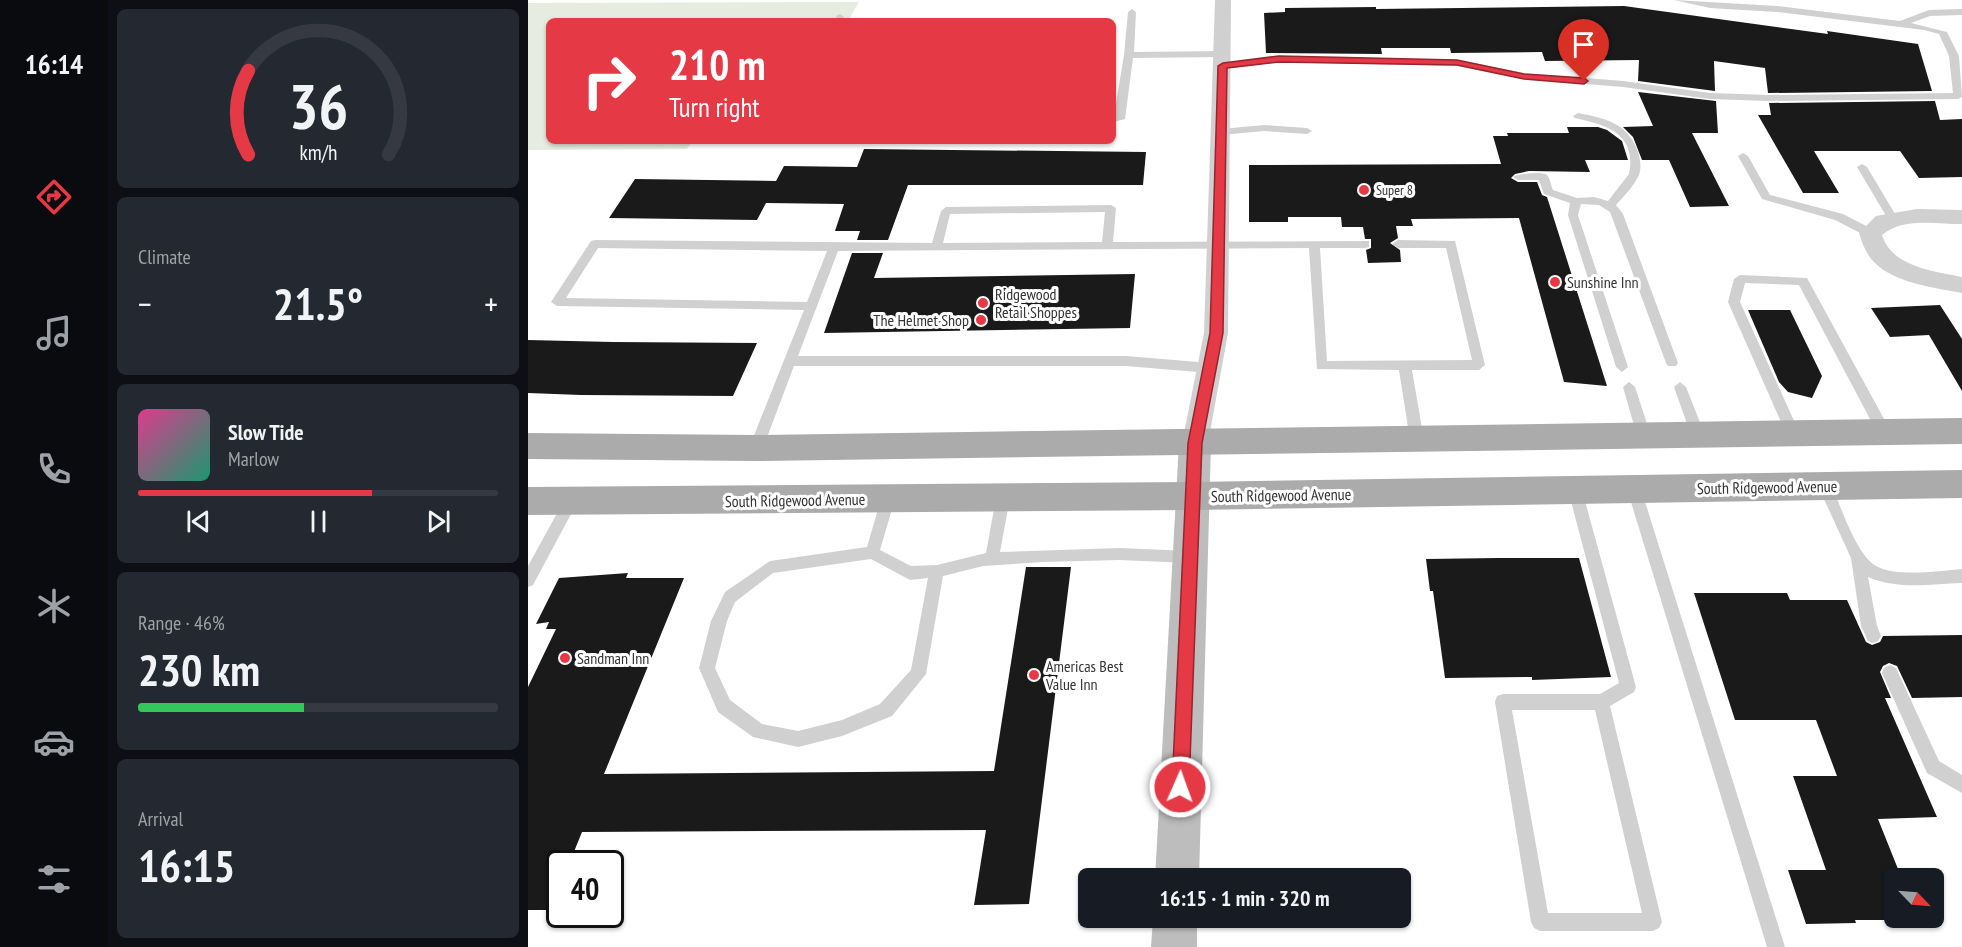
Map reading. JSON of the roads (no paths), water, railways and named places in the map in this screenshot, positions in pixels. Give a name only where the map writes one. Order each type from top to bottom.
[{"type":"main road","points":[[528,446],[756,448],[1962,431]]},
{"type":"main road","name":"South Ridgewood Avenue","points":[[528,501],[1192,496],[1962,484]]},
{"type":"street","points":[[1177,868],[1195,443],[1216,333],[1223,0]]},
{"type":"street","points":[[1962,217],[1944,215],[1893,219],[1884,221],[1870,233],[1877,253],[1902,269],[1931,279],[1962,285]]},
{"type":"street","points":[[1174,947],[1175,928]]},
{"type":"lane","points":[[1129,55],[1223,60],[1457,63],[1524,76],[1623,84],[1710,96],[1814,98],[1958,96],[1958,61],[1943,32],[1924,27],[1777,9],[1710,5],[1678,0]]},
{"type":"lane","points":[[1116,119],[1120,119],[1129,55],[1132,12]]},
{"type":"lane","points":[[1901,24],[1929,13],[1962,12]]},
{"type":"lane","points":[[1578,116],[1601,120],[1618,127],[1628,137],[1635,157],[1634,175],[1611,204]]},
{"type":"lane","points":[[1264,128],[1273,120]]},
{"type":"lane","points":[[1221,132],[1264,128],[1307,131]]},
{"type":"lane","points":[[1743,156],[1766,198],[1839,217],[1870,233]]},
{"type":"lane","points":[[1862,167],[1893,219]]},
{"type":"lane","points":[[1518,177],[1543,177],[1548,192],[1576,201],[1599,200],[1611,204],[1618,214],[1672,363]]},
{"type":"lane","points":[[1576,201],[1573,215],[1622,367]]},
{"type":"lane","points":[[937,246],[946,211],[1110,208],[1107,244]]},
{"type":"lane","points":[[811,306],[557,302],[595,244],[834,247],[1219,243],[1365,244]]},
{"type":"lane","points":[[1314,244],[1321,366],[1479,365],[1451,244],[1398,244]]},
{"type":"lane","points":[[756,448],[834,247]]},
{"type":"lane","points":[[1792,434],[1734,302],[1740,279],[1803,281],[1884,432]]},
{"type":"lane","points":[[790,360],[1126,361],[1210,368]]},
{"type":"lane","points":[[1405,366],[1417,440]]},
{"type":"lane","points":[[1629,387],[1644,436]]},
{"type":"lane","points":[[1680,387],[1698,435]]},
{"type":"lane","points":[[1825,486],[1858,559],[1869,626],[1873,636]]},
{"type":"lane","points":[[1635,489],[1776,947]]},
{"type":"lane","points":[[1575,490],[1628,687],[1601,702],[1503,702],[1540,922],[1653,922],[1601,702]]},
{"type":"lane","points":[[992,559],[1004,498]]},
{"type":"lane","points":[[872,553],[888,499]]},
{"type":"lane","points":[[528,580],[571,501]]},
{"type":"lane","points":[[937,571],[918,674],[886,710],[842,728],[798,739],[759,731],[724,706],[707,668],[719,621],[730,597],[770,567],[872,553],[910,573],[937,571],[992,559],[1043,555],[1119,554],[1190,557]]},
{"type":"lane","points":[[1858,559],[1871,571],[1893,577],[1962,576]]},
{"type":"lane","points":[[1890,673],[1933,767],[1962,785]]},
{"type":"place","name":"Super 8","points":[[1364,190]]},
{"type":"place","name":"Sunshine Inn","points":[[1555,282]]},
{"type":"place","name":"Ridgewood Retail Shoppes","points":[[983,303]]},
{"type":"place","name":"The Helmet Shop","points":[[981,320]]},
{"type":"place","name":"Sandman Inn","points":[[565,658]]},
{"type":"place","name":"Americas Best Value Inn","points":[[1034,675]]}]
